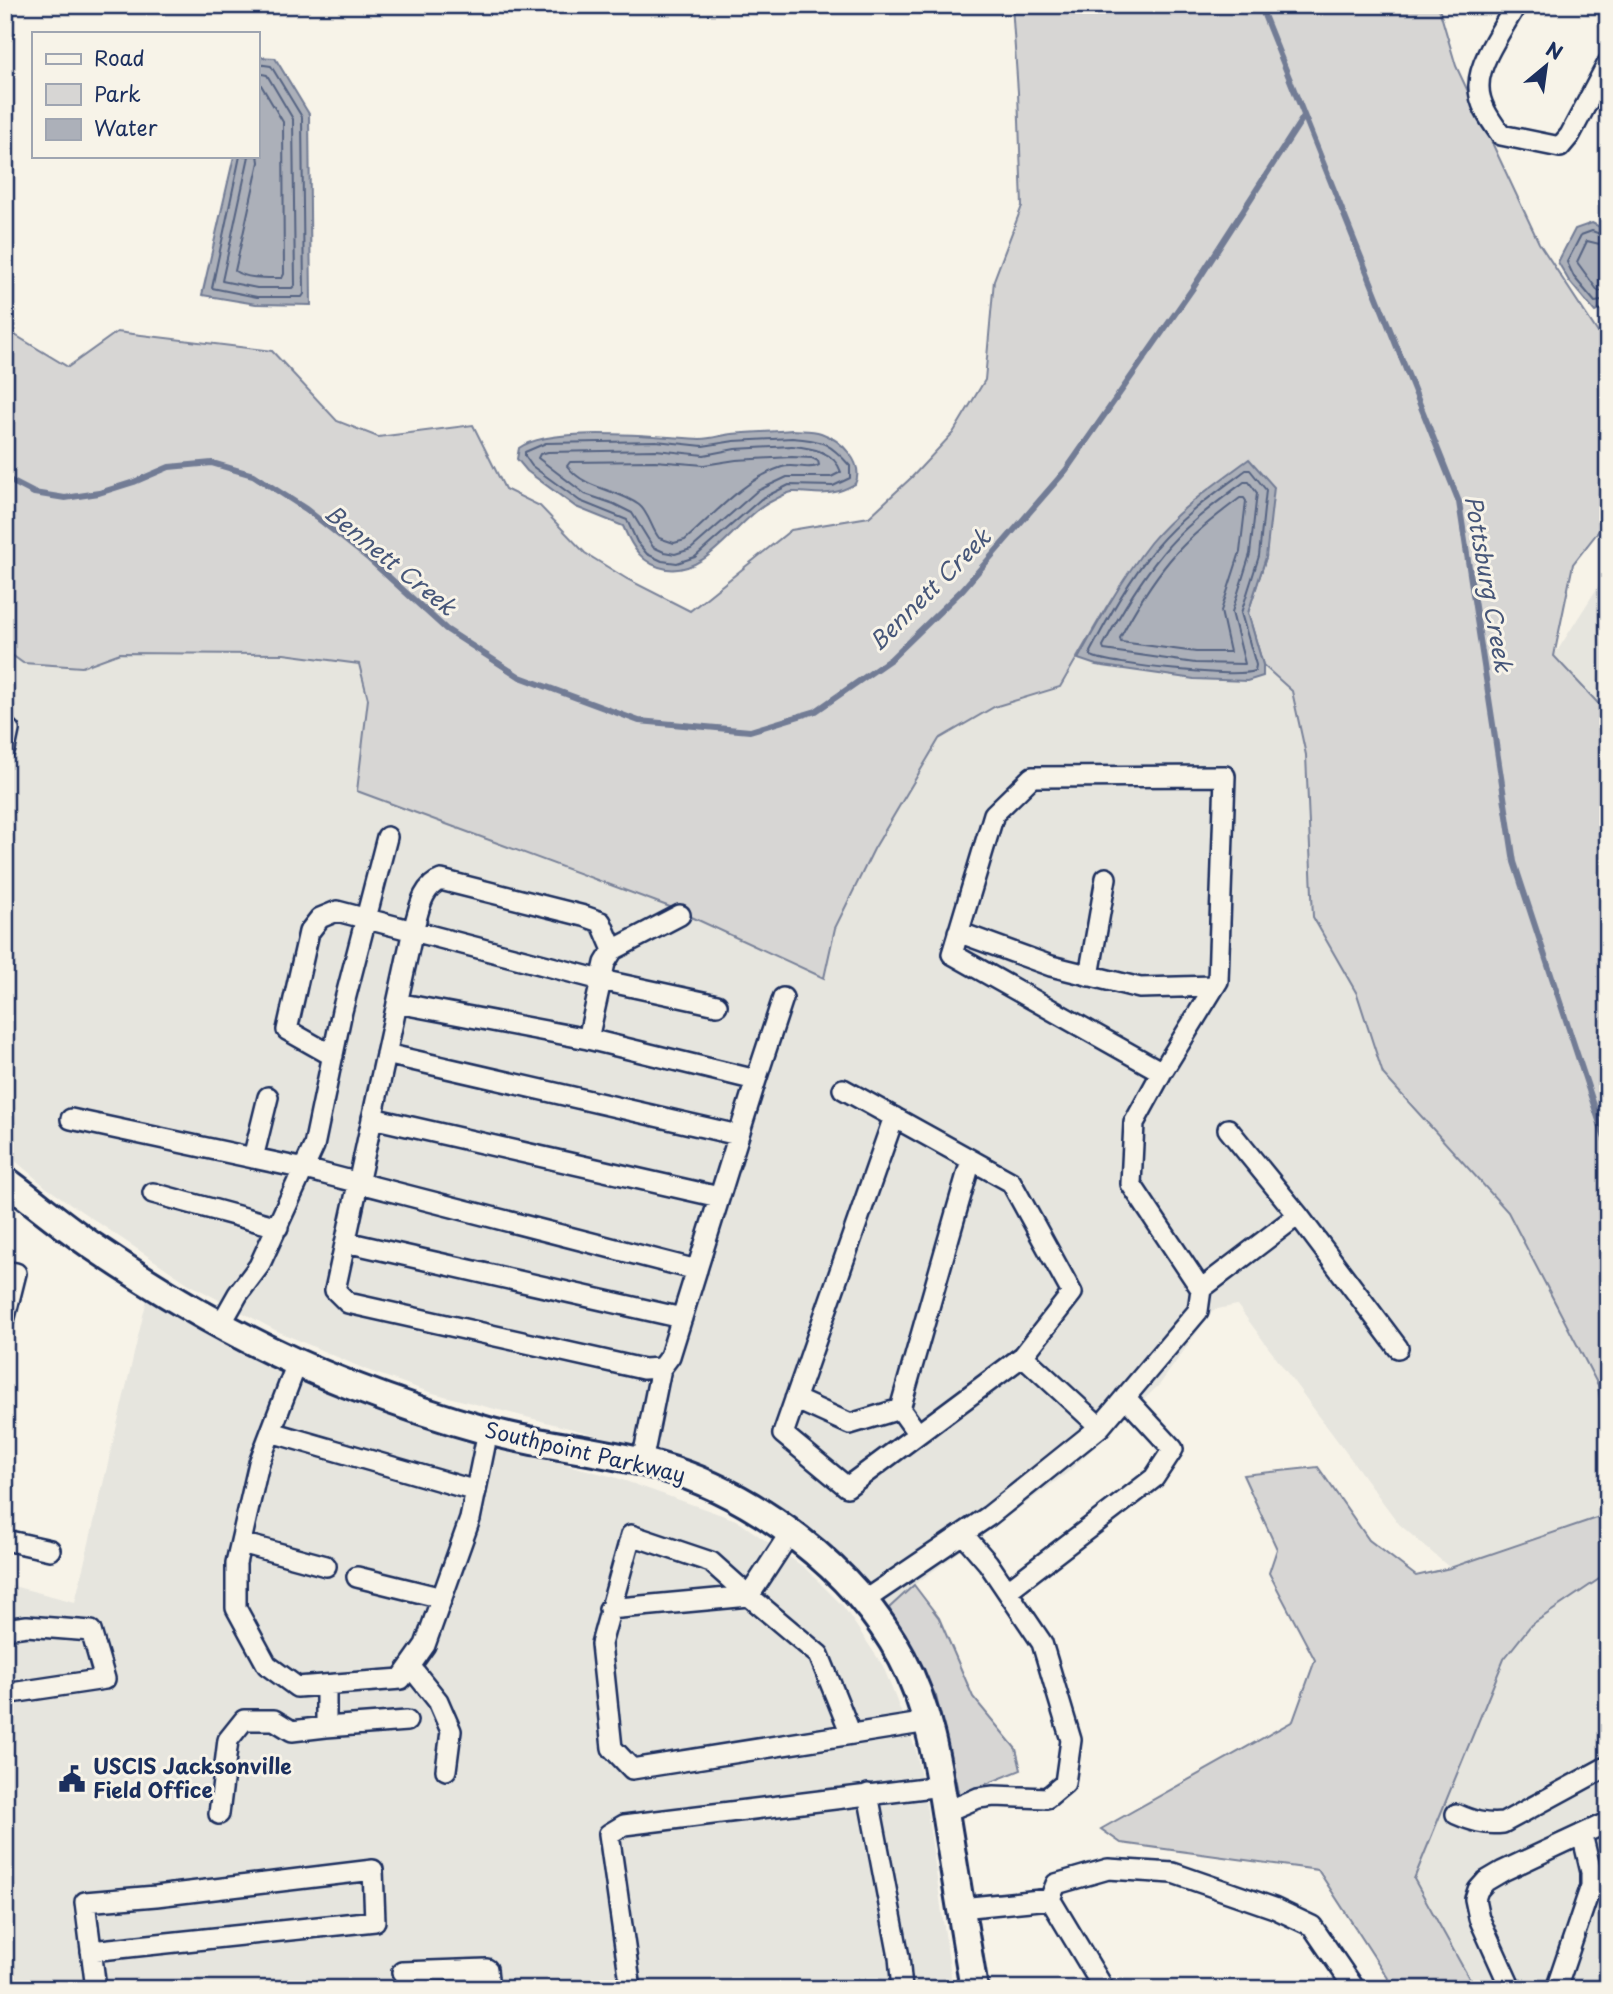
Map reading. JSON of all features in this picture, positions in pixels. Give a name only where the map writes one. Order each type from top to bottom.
[{"type":"main road","name":"Southpoint Parkway","points":[[5,1180],[93,1246],[191,1308],[297,1363],[373,1394],[488,1431],[642,1462],[688,1475],[750,1505],[790,1533],[865,1600],[901,1655],[914,1683],[928,1722],[974,1989]]},
{"type":"lane","points":[[1516,5],[1485,62],[1479,86],[1486,113],[1501,135],[1560,147],[1570,135],[1605,73]]},
{"type":"lane","points":[[5,727],[9,730],[5,749]]},
{"type":"lane","points":[[865,1600],[989,1516],[1100,1427],[1198,1311],[1201,1289],[1131,1184],[1135,1123],[1162,1072],[1218,981],[1225,776],[1032,777],[994,814],[952,954],[1162,1072]]},
{"type":"lane","points":[[221,1324],[238,1294],[259,1266],[314,1146],[333,1056],[387,837]]},
{"type":"lane","points":[[1088,976],[1106,878]]},
{"type":"lane","points":[[613,950],[601,922],[584,916],[441,880],[426,890],[413,930],[335,1290],[348,1303],[643,1370],[662,1368]]},
{"type":"lane","points":[[333,1056],[287,1030],[309,932],[320,918],[337,911],[601,980],[716,1005]]},
{"type":"lane","points":[[588,1039],[605,963],[613,950],[680,915]]},
{"type":"lane","points":[[958,932],[1051,966],[1140,988],[1215,986]]},
{"type":"lane","points":[[642,1462],[662,1368],[670,1356],[783,998]]},
{"type":"lane","points":[[397,1003],[588,1039],[756,1080]]},
{"type":"lane","points":[[386,1055],[738,1135]]},
{"type":"lane","points":[[843,1089],[894,1117],[1011,1182],[1072,1293],[1023,1356],[847,1487],[783,1434],[894,1117]]},
{"type":"lane","points":[[253,1158],[268,1097]]},
{"type":"lane","points":[[372,1118],[719,1197]]},
{"type":"lane","points":[[71,1119],[305,1169],[697,1270]]},
{"type":"lane","points":[[1228,1129],[1298,1215],[1398,1348]]},
{"type":"lane","points":[[900,1409],[971,1160]]},
{"type":"lane","points":[[153,1193],[278,1227]]},
{"type":"lane","points":[[1201,1289],[1298,1215]]},
{"type":"lane","points":[[346,1242],[682,1318]]},
{"type":"lane","points":[[5,1271],[16,1273],[5,1317]]},
{"type":"lane","points":[[1023,1356],[1100,1427]]},
{"type":"lane","points":[[297,1363],[259,1463],[236,1563],[236,1608],[267,1665],[297,1687],[401,1679],[425,1645],[442,1598],[470,1518],[488,1431]]},
{"type":"lane","points":[[1007,1591],[1154,1478],[1173,1449],[1125,1397]]},
{"type":"lane","points":[[795,1399],[850,1424],[900,1409]]},
{"type":"lane","points":[[900,1409],[918,1434]]},
{"type":"lane","points":[[271,1432],[476,1491]]},
{"type":"lane","points":[[749,1596],[790,1533]]},
{"type":"lane","points":[[631,1989],[609,1834],[624,1825],[868,1794],[943,1799],[994,1796],[1047,1798],[1065,1783],[1071,1740],[1042,1643],[988,1563],[963,1534]]},
{"type":"lane","points":[[852,1734],[819,1655],[711,1562],[631,1535],[601,1644],[612,1748],[632,1769],[928,1722]]},
{"type":"lane","points":[[5,1540],[50,1550]]},
{"type":"lane","points":[[241,1543],[326,1566]]},
{"type":"lane","points":[[357,1577],[442,1598]]},
{"type":"lane","points":[[609,1609],[749,1596]]},
{"type":"lane","points":[[5,1629],[27,1626],[91,1631],[105,1679],[5,1693]]},
{"type":"lane","points":[[410,1666],[438,1701],[450,1731],[446,1770]]},
{"type":"lane","points":[[326,1685],[326,1727]]},
{"type":"lane","points":[[219,1814],[228,1740],[244,1720],[274,1720],[292,1731],[407,1721]]},
{"type":"lane","points":[[1456,1814],[1474,1822],[1503,1823],[1608,1766]]},
{"type":"lane","points":[[868,1794],[899,1957],[902,1989]]},
{"type":"lane","points":[[1511,1989],[1479,1918],[1475,1899],[1478,1891],[1486,1881],[1503,1871],[1608,1822]]},
{"type":"lane","points":[[1556,1989],[1591,1886],[1591,1872],[1582,1834]]},
{"type":"lane","points":[[1050,1899],[1056,1884],[1108,1869],[1173,1873],[1274,1908],[1312,1926],[1347,1986]]},
{"type":"lane","points":[[91,1951],[375,1921],[373,1870],[85,1902],[91,1951],[96,1989]]},
{"type":"lane","points":[[961,1908],[1050,1899]]},
{"type":"lane","points":[[1050,1899],[1104,1989]]},
{"type":"lane","points":[[402,1972],[487,1969],[489,1989]]},
{"type":"shaded area","points":[[1608,571],[1608,714],[1554,656]]},
{"type":"shaded area","points":[[5,650],[23,663],[82,667],[120,653],[284,654],[359,664],[368,699],[357,791],[670,907],[824,978],[835,928],[874,849],[939,739],[994,707],[1060,687],[1078,659],[1096,665],[1194,679],[1247,681],[1263,676],[1263,665],[1292,691],[1306,755],[1313,917],[1357,994],[1383,1074],[1508,1212],[1598,1385],[1608,1454],[1608,1514],[1450,1568],[1399,1524],[1237,1305],[1213,1310],[1160,1384],[1067,1473],[914,1585],[889,1608],[859,1573],[813,1529],[769,1498],[719,1471],[677,1456],[429,1392],[367,1370],[277,1331],[189,1284],[47,1188],[5,1152]]},
{"type":"shaded area","points":[[147,1299],[266,1364],[368,1406],[465,1438],[614,1477],[736,1520],[805,1568],[843,1606],[883,1666],[916,1750],[953,1989],[5,1989],[5,1584],[75,1602]]},
{"type":"shaded area","points":[[1608,1573],[1608,1989],[1475,1989],[1414,1879],[1504,1659],[1531,1625]]},
{"type":"green space","points":[[1012,5],[1438,5],[1456,66],[1539,243],[1608,348],[1608,519],[1573,564],[1554,656],[1608,714],[1608,1454],[1598,1385],[1508,1212],[1383,1074],[1357,994],[1313,917],[1306,755],[1292,691],[1263,665],[1248,613],[1266,557],[1107,606],[1060,687],[994,707],[939,739],[874,849],[835,928],[824,978],[670,907],[357,791],[368,699],[359,664],[284,654],[120,653],[82,667],[23,663],[5,650],[5,329],[68,367],[117,332],[272,351],[337,421],[378,437],[473,425],[505,489],[540,506],[585,553],[627,579],[690,611],[791,530],[869,517],[912,477],[953,433],[985,380],[994,280],[1022,206]]},
{"type":"green space","points":[[1318,1467],[1369,1540],[1416,1576],[1450,1568],[1608,1514],[1608,1573],[1531,1625],[1504,1659],[1414,1879],[1475,1989],[1395,1989],[1318,1870],[1121,1843],[1101,1829],[1293,1721],[1315,1660],[1269,1573],[1277,1549],[1243,1475]]},
{"type":"green space","points":[[914,1585],[939,1618],[973,1697],[1016,1749],[1021,1770],[959,1795],[936,1696],[889,1608]]},
{"type":"water","points":[[259,57],[275,58],[309,114],[311,305],[256,304],[202,295],[234,158],[259,158]]},
{"type":"water","points":[[1592,223],[1608,231],[1608,306],[1595,312],[1569,281],[1558,262],[1575,229]]},
{"type":"water","points":[[792,430],[821,433],[843,447],[857,468],[855,484],[829,493],[792,492],[782,496],[759,509],[709,555],[682,568],[667,569],[651,564],[634,548],[623,526],[576,507],[527,471],[517,459],[519,448],[534,441],[555,437],[606,434],[700,439]]},
{"type":"water","points":[[1249,459],[1274,487],[1266,557],[1248,613],[1263,665],[1263,676],[1247,681],[1194,679],[1096,665],[1078,659],[1121,585],[1160,531]]},
{"type":"waterway","name":"Pottsburg Creek","points":[[1260,5],[1459,502],[1514,862],[1608,1148]]},
{"type":"waterway","name":"Bennett Creek","points":[[5,478],[34,493],[65,498],[99,493],[169,467],[212,463],[253,475],[306,509],[369,559],[446,629],[520,677],[639,721],[750,731],[816,711],[891,659],[963,589],[1066,470],[1193,288],[1304,116]]},
{"type":"place","name":"USCIS Jacksonville Field Office","points":[[72,1779]]}]
